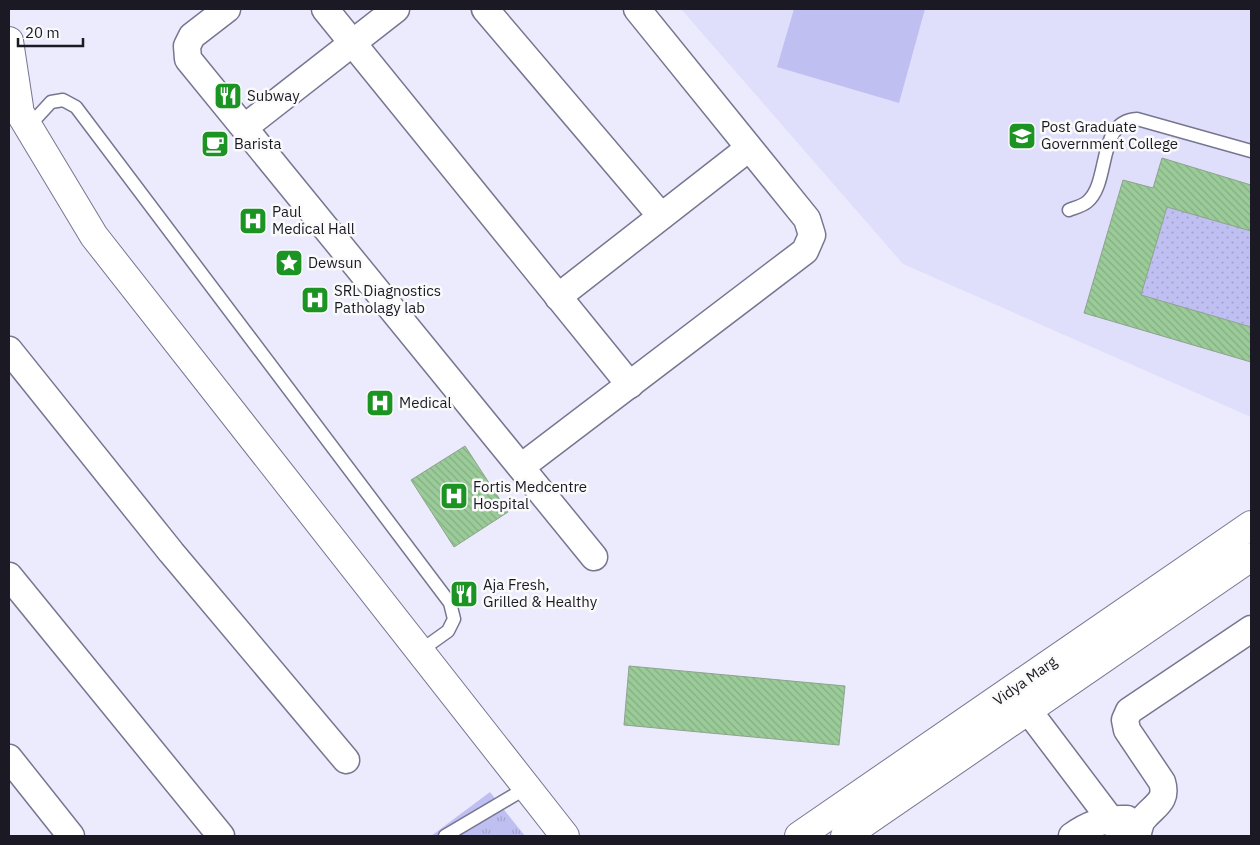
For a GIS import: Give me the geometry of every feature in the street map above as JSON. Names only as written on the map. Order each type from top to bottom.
[{"type":"main road","points":[[9,41],[24,120]]},
{"type":"main road","points":[[9,88],[24,120],[94,236],[564,836]]},
{"type":"main road","name":"Vidya Marg","points":[[846,836],[1020,700],[1251,525]]},
{"type":"main road","name":"Vidya Marg","points":[[800,836],[1251,557]]},
{"type":"street","points":[[227,9],[192,36],[187,46],[188,59],[246,127],[594,557]]},
{"type":"street","points":[[324,9],[630,385]]},
{"type":"street","points":[[246,127],[351,42],[396,9]]},
{"type":"street","points":[[485,9],[661,216]]},
{"type":"street","points":[[522,467],[805,251],[812,235],[807,219],[637,9]]},
{"type":"street","points":[[558,297],[749,148]]},
{"type":"street","points":[[9,350],[171,552],[346,760]]},
{"type":"street","points":[[9,576],[221,836]]},
{"type":"street","points":[[1072,836],[1080,829],[1140,828],[1161,802],[1165,792],[1162,782],[1126,730],[1125,720],[1129,711],[1251,629]]},
{"type":"street","points":[[1020,700],[1117,827]]},
{"type":"street","points":[[9,758],[71,836]]},
{"type":"lane","points":[[24,120],[51,102],[63,100],[76,107],[450,603],[454,619],[448,631],[420,651]]},
{"type":"lane","points":[[1069,210],[1086,203],[1093,194],[1112,136],[1118,125],[1127,119],[1137,119],[1251,151]]},
{"type":"lane","points":[[445,836],[526,788]]},
{"type":"shaded area","name":"Post Graduate Government College","points":[[681,9],[1251,9],[1251,417],[903,264]]},
{"type":"green space","points":[[794,9],[925,9],[899,103],[777,67]]},
{"type":"green space","points":[[1167,207],[1251,231],[1251,327],[1141,295]]},
{"type":"green space","points":[[490,792],[525,836],[431,836]]},
{"type":"building","points":[[1162,158],[1251,185],[1251,231],[1167,207],[1141,295],[1251,327],[1251,362],[1084,313],[1123,180],[1153,188]]},
{"type":"building","points":[[465,446],[508,512],[454,547],[411,480]]},
{"type":"building","points":[[629,666],[845,686],[839,745],[624,725]]},
{"type":"place","name":"Subway","points":[[228,96]]},
{"type":"place","name":"Post Graduate Government College","points":[[1022,136]]},
{"type":"place","name":"Barista","points":[[215,144]]},
{"type":"place","name":"Paul Medical Hall","points":[[253,221]]},
{"type":"place","name":"Dewsun","points":[[289,263]]},
{"type":"place","name":"SRL Diagnostics Patholagy lab","points":[[315,300]]},
{"type":"place","name":"Medical","points":[[380,403]]},
{"type":"place","name":"Fortis Medcentre Hospital","points":[[454,496]]},
{"type":"place","name":"Aja Fresh, Grilled & Healthy","points":[[464,594]]}]
